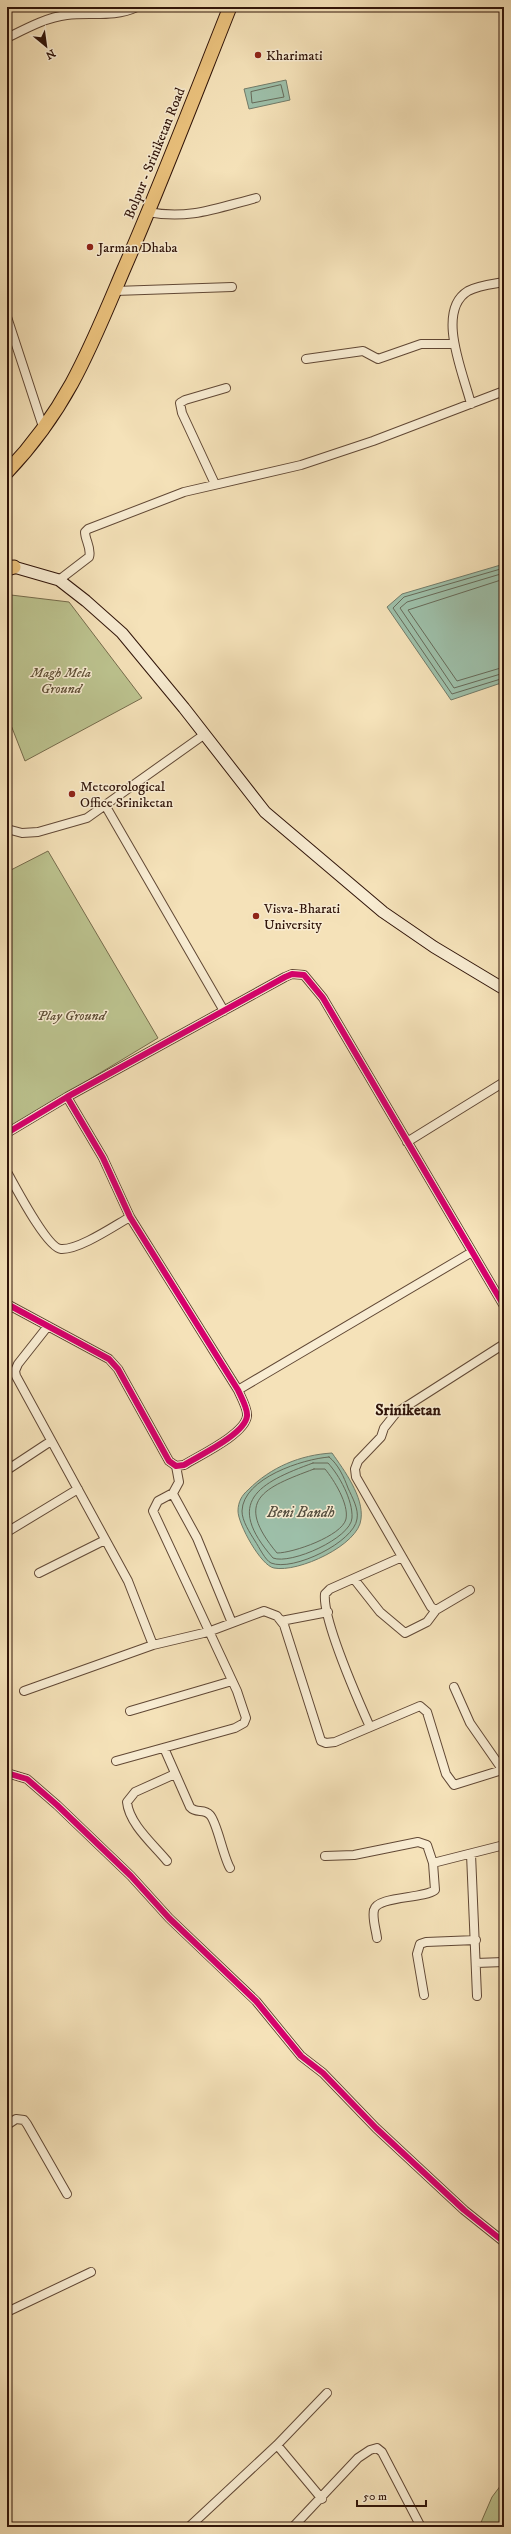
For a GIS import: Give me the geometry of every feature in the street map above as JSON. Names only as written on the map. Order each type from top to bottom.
[{"type":"main road","name":"Bolpur - Sriniketan Road","points":[[7,472],[44,430],[82,367],[148,212],[230,7]]},
{"type":"main road","points":[[9,567],[58,580],[122,633],[205,734],[265,812],[383,912],[434,947],[504,989]]},
{"type":"street","points":[[7,38],[57,17],[113,15],[137,7]]},
{"type":"street","points":[[148,212],[170,216],[184,216],[256,198]]},
{"type":"street","points":[[471,404],[454,344],[452,320],[459,300],[475,288],[504,282]]},
{"type":"street","points":[[115,291],[232,287]]},
{"type":"street","points":[[7,317],[44,430]]},
{"type":"street","points":[[306,359],[363,351],[378,359],[420,344],[454,344]]},
{"type":"street","points":[[215,484],[182,413],[180,403],[185,400],[226,388]]},
{"type":"street","points":[[58,580],[89,556],[90,553],[85,536],[85,532],[88,529],[184,492],[301,465],[373,441],[504,391]]},
{"type":"street","points":[[7,829],[22,832],[38,832],[87,818],[205,734]]},
{"type":"street","points":[[105,805],[224,1011]]},
{"type":"street","points":[[7,1133],[68,1097],[285,976],[292,974],[306,977],[323,998],[504,1306]]},
{"type":"street","points":[[407,1142],[504,1082]]},
{"type":"street","points":[[7,1304],[109,1359],[118,1369],[169,1461],[176,1466],[184,1465],[236,1432],[245,1424],[248,1414],[238,1390],[130,1217],[103,1158],[68,1097]]},
{"type":"street","points":[[7,1172],[54,1247],[61,1249],[74,1247],[130,1217]]},
{"type":"street","points":[[238,1390],[472,1252]]},
{"type":"street","points":[[48,1326],[11,1372],[51,1440],[128,1581],[153,1645]]},
{"type":"street","points":[[436,1610],[426,1602],[356,1477],[355,1469],[358,1461],[381,1437],[384,1428],[396,1413],[504,1344]]},
{"type":"street","points":[[7,1470],[51,1440]]},
{"type":"street","points":[[116,1761],[234,1728],[244,1723],[246,1712],[153,1512],[158,1501],[173,1493],[179,1482],[176,1466]]},
{"type":"street","points":[[7,1532],[78,1489]]},
{"type":"street","points":[[173,1493],[197,1538],[232,1623]]},
{"type":"street","points":[[39,1573],[105,1540]]},
{"type":"street","points":[[370,1727],[346,1670],[328,1612],[325,1594],[330,1589],[402,1557]]},
{"type":"street","points":[[354,1579],[380,1612],[405,1633],[427,1622],[436,1610],[470,1590]]},
{"type":"street","points":[[24,1691],[153,1645],[208,1632],[264,1611],[273,1613],[281,1621],[321,1741],[326,1743],[335,1742],[420,1706],[427,1712],[446,1774],[454,1785],[503,1771],[470,1722],[454,1687]]},
{"type":"street","points":[[281,1621],[328,1612]]},
{"type":"street","points":[[130,1711],[232,1681]]},
{"type":"street","points":[[164,1748],[192,1810],[206,1812],[212,1816],[223,1856],[230,1868]]},
{"type":"street","points":[[7,1773],[27,1779],[57,1805],[131,1876],[169,1918],[256,2001],[301,2056],[323,2073],[376,2128],[464,2210],[504,2242]]},
{"type":"street","points":[[167,1861],[137,1825],[128,1810],[127,1802],[134,1792],[175,1774]]},
{"type":"street","points":[[325,1856],[354,1855],[418,1842],[427,1845],[433,1863],[436,1887],[432,1892],[384,1902],[376,1906],[374,1910],[377,1938]]},
{"type":"street","points":[[433,1863],[504,1845]]},
{"type":"street","points":[[471,1854],[476,1940],[477,1996]]},
{"type":"street","points":[[424,1995],[417,1954],[420,1944],[426,1942],[476,1940]]},
{"type":"street","points":[[476,1962],[504,1962]]},
{"type":"street","points":[[7,2125],[16,2120],[24,2120],[67,2194]]},
{"type":"street","points":[[7,2312],[91,2272]]},
{"type":"street","points":[[189,2527],[277,2445],[327,2393]]},
{"type":"street","points":[[277,2445],[322,2499]]},
{"type":"street","points":[[293,2527],[322,2499],[358,2458],[370,2450],[377,2448],[382,2452],[421,2527]]},
{"type":"green space","name":"Magh Mela Ground","points":[[11,595],[69,602],[142,698],[25,761],[7,715],[7,597]]},
{"type":"green space","name":"Play Ground","points":[[48,851],[158,1038],[7,1129],[7,872]]},
{"type":"green space","points":[[504,2481],[504,2527],[479,2527],[492,2497]]},
{"type":"water","points":[[286,80],[290,100],[249,109],[244,89]]},
{"type":"water","points":[[504,564],[504,682],[451,700],[387,607],[402,594]]},
{"type":"water","name":"Beni Bandh","points":[[332,1453],[342,1467],[356,1493],[361,1511],[361,1519],[358,1529],[339,1547],[312,1562],[285,1568],[274,1568],[269,1566],[251,1544],[242,1525],[238,1511],[242,1496],[257,1482],[276,1469],[309,1456]]},
{"type":"cycle path","points":[[7,1133],[67,1097],[285,977],[292,974],[304,975],[323,998],[504,1306]]},
{"type":"cycle path","points":[[7,1304],[109,1359],[118,1369],[169,1461],[176,1466],[184,1465],[221,1444],[239,1430],[244,1423],[247,1416],[246,1410],[238,1390],[130,1217],[103,1158],[67,1097]]},
{"type":"cycle path","points":[[7,1773],[27,1779],[57,1805],[131,1876],[169,1918],[256,2001],[301,2056],[323,2073],[376,2128],[464,2210],[504,2242]]},
{"type":"place","name":"Kharimati","points":[[258,55]]},
{"type":"place","name":"Jarman Dhaba","points":[[90,247]]},
{"type":"place","name":"Meteorological Office Sriniketan","points":[[72,794]]},
{"type":"place","name":"Visva-Bharati University","points":[[256,916]]},
{"type":"district","name":"Sriniketan","points":[[408,1409]]}]
